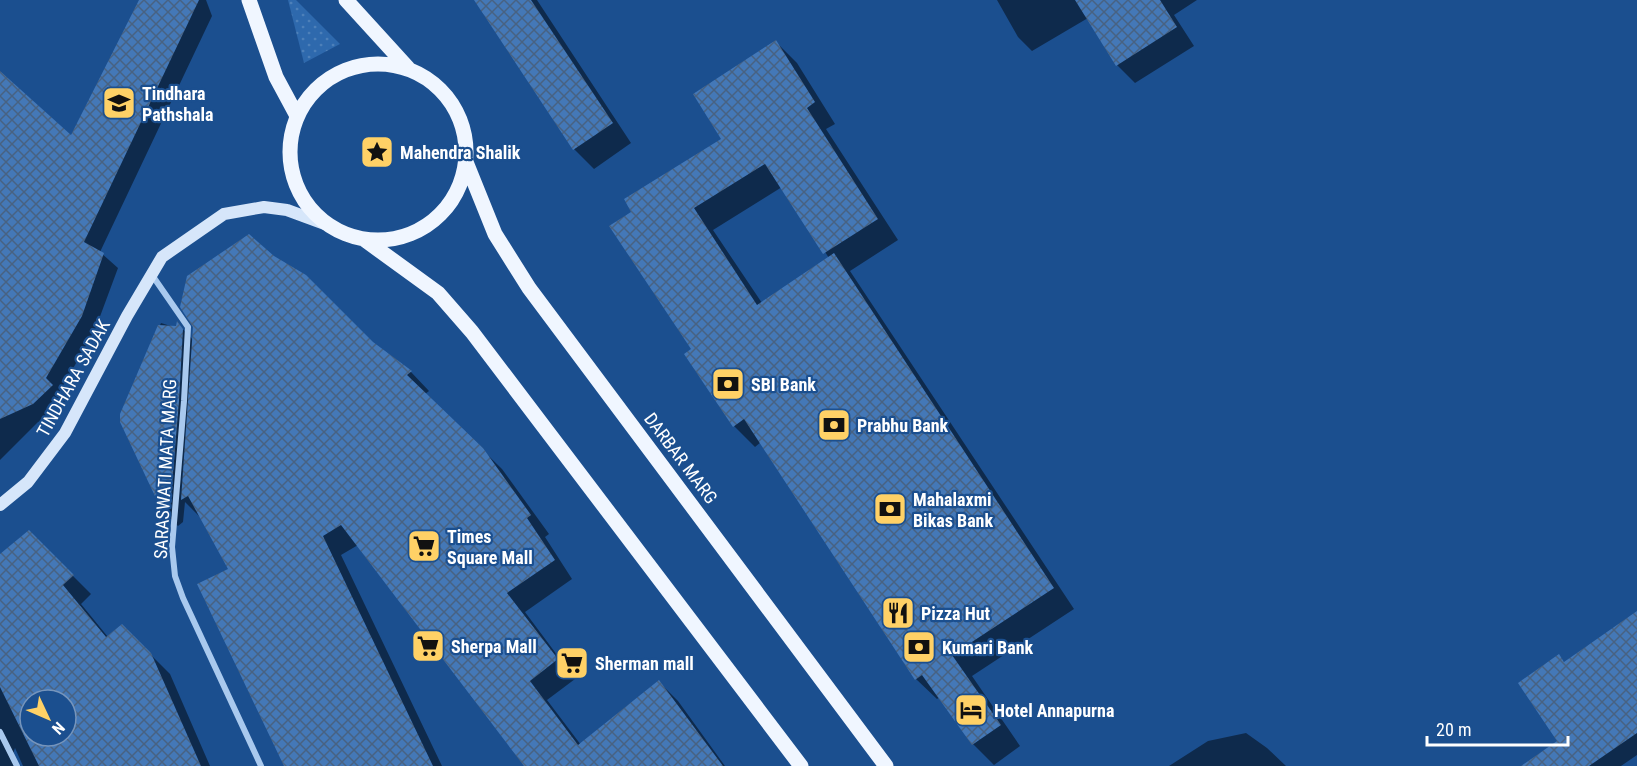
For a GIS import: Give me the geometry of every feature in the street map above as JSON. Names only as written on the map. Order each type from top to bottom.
[{"type":"main road","points":[[249,0],[276,77],[297,116]]},
{"type":"main road","points":[[346,0],[408,68]]},
{"type":"main road","points":[[382,63],[408,68],[429,79],[446,96],[459,116],[465,138],[466,162],[458,189],[442,213],[420,230],[393,239],[365,240],[344,235],[325,224],[308,207],[296,187],[289,163],[290,140],[297,116],[311,94],[331,77],[355,66],[382,63]]},
{"type":"main road","name":"DARBAR MARG","points":[[466,162],[495,234],[530,288],[886,766]]},
{"type":"main road","name":"TINDHARA SADAK","points":[[0,505],[28,482],[65,434],[127,316],[162,256],[224,214],[264,207],[286,210],[325,224]]},
{"type":"main road","points":[[365,240],[438,293],[472,332],[801,766]]},
{"type":"street","name":"SARASWATI MATA MARG","points":[[152,274],[188,327],[172,547],[175,576],[261,766]]},
{"type":"street","points":[[0,732],[16,766]]},
{"type":"shaded area","points":[[288,0],[296,0],[340,44],[304,63]]},
{"type":"building","points":[[139,0],[199,0],[84,242],[104,253],[82,316],[46,378],[53,385],[33,404],[0,419],[0,71],[71,135]]},
{"type":"building","points":[[474,0],[531,0],[613,123],[573,150]]},
{"type":"building","points":[[1075,0],[1160,0],[1177,27],[1116,66]]},
{"type":"building","points":[[776,40],[815,102],[807,108],[878,219],[823,254],[765,164],[694,208],[757,305],[834,253],[1054,588],[952,655],[1001,725],[972,745],[922,675],[915,680],[744,419],[733,427],[684,354],[691,349],[609,226],[631,212],[624,199],[721,139],[693,94]]},
{"type":"building","points":[[249,234],[274,256],[306,275],[373,342],[412,371],[407,375],[483,448],[531,515],[527,518],[555,560],[507,593],[558,659],[530,681],[578,745],[659,680],[723,766],[524,766],[341,525],[323,536],[433,766],[284,766],[197,584],[228,569],[188,496],[181,500],[193,327],[180,307],[187,276]]},
{"type":"building","points":[[177,321],[183,329],[179,401],[170,508],[163,513],[120,422],[120,414],[158,325],[176,326]]},
{"type":"building","points":[[29,530],[74,575],[63,585],[106,637],[122,624],[151,653],[201,766],[39,766],[30,748],[78,748],[78,688],[18,688],[18,723],[0,687],[0,554]]},
{"type":"building","points":[[1637,611],[1637,733],[1589,766],[1521,766],[1557,741],[1518,683],[1559,654],[1564,662]]},
{"type":"place","name":"Tindhara Pathshala","points":[[119,103]]},
{"type":"place","name":"Mahendra Shalik","points":[[377,152]]},
{"type":"place","name":"SBI Bank","points":[[728,384]]},
{"type":"place","name":"Prabhu Bank","points":[[834,425]]},
{"type":"place","name":"Mahalaxmi Bikas Bank","points":[[890,509]]},
{"type":"place","name":"Times Square Mall","points":[[424,546]]},
{"type":"place","name":"Pizza Hut","points":[[898,613]]},
{"type":"place","name":"Sherpa Mall","points":[[428,646]]},
{"type":"place","name":"Kumari Bank","points":[[919,647]]},
{"type":"place","name":"Sherman mall","points":[[572,663]]},
{"type":"place","name":"Hotel Annapurna","points":[[971,710]]}]
